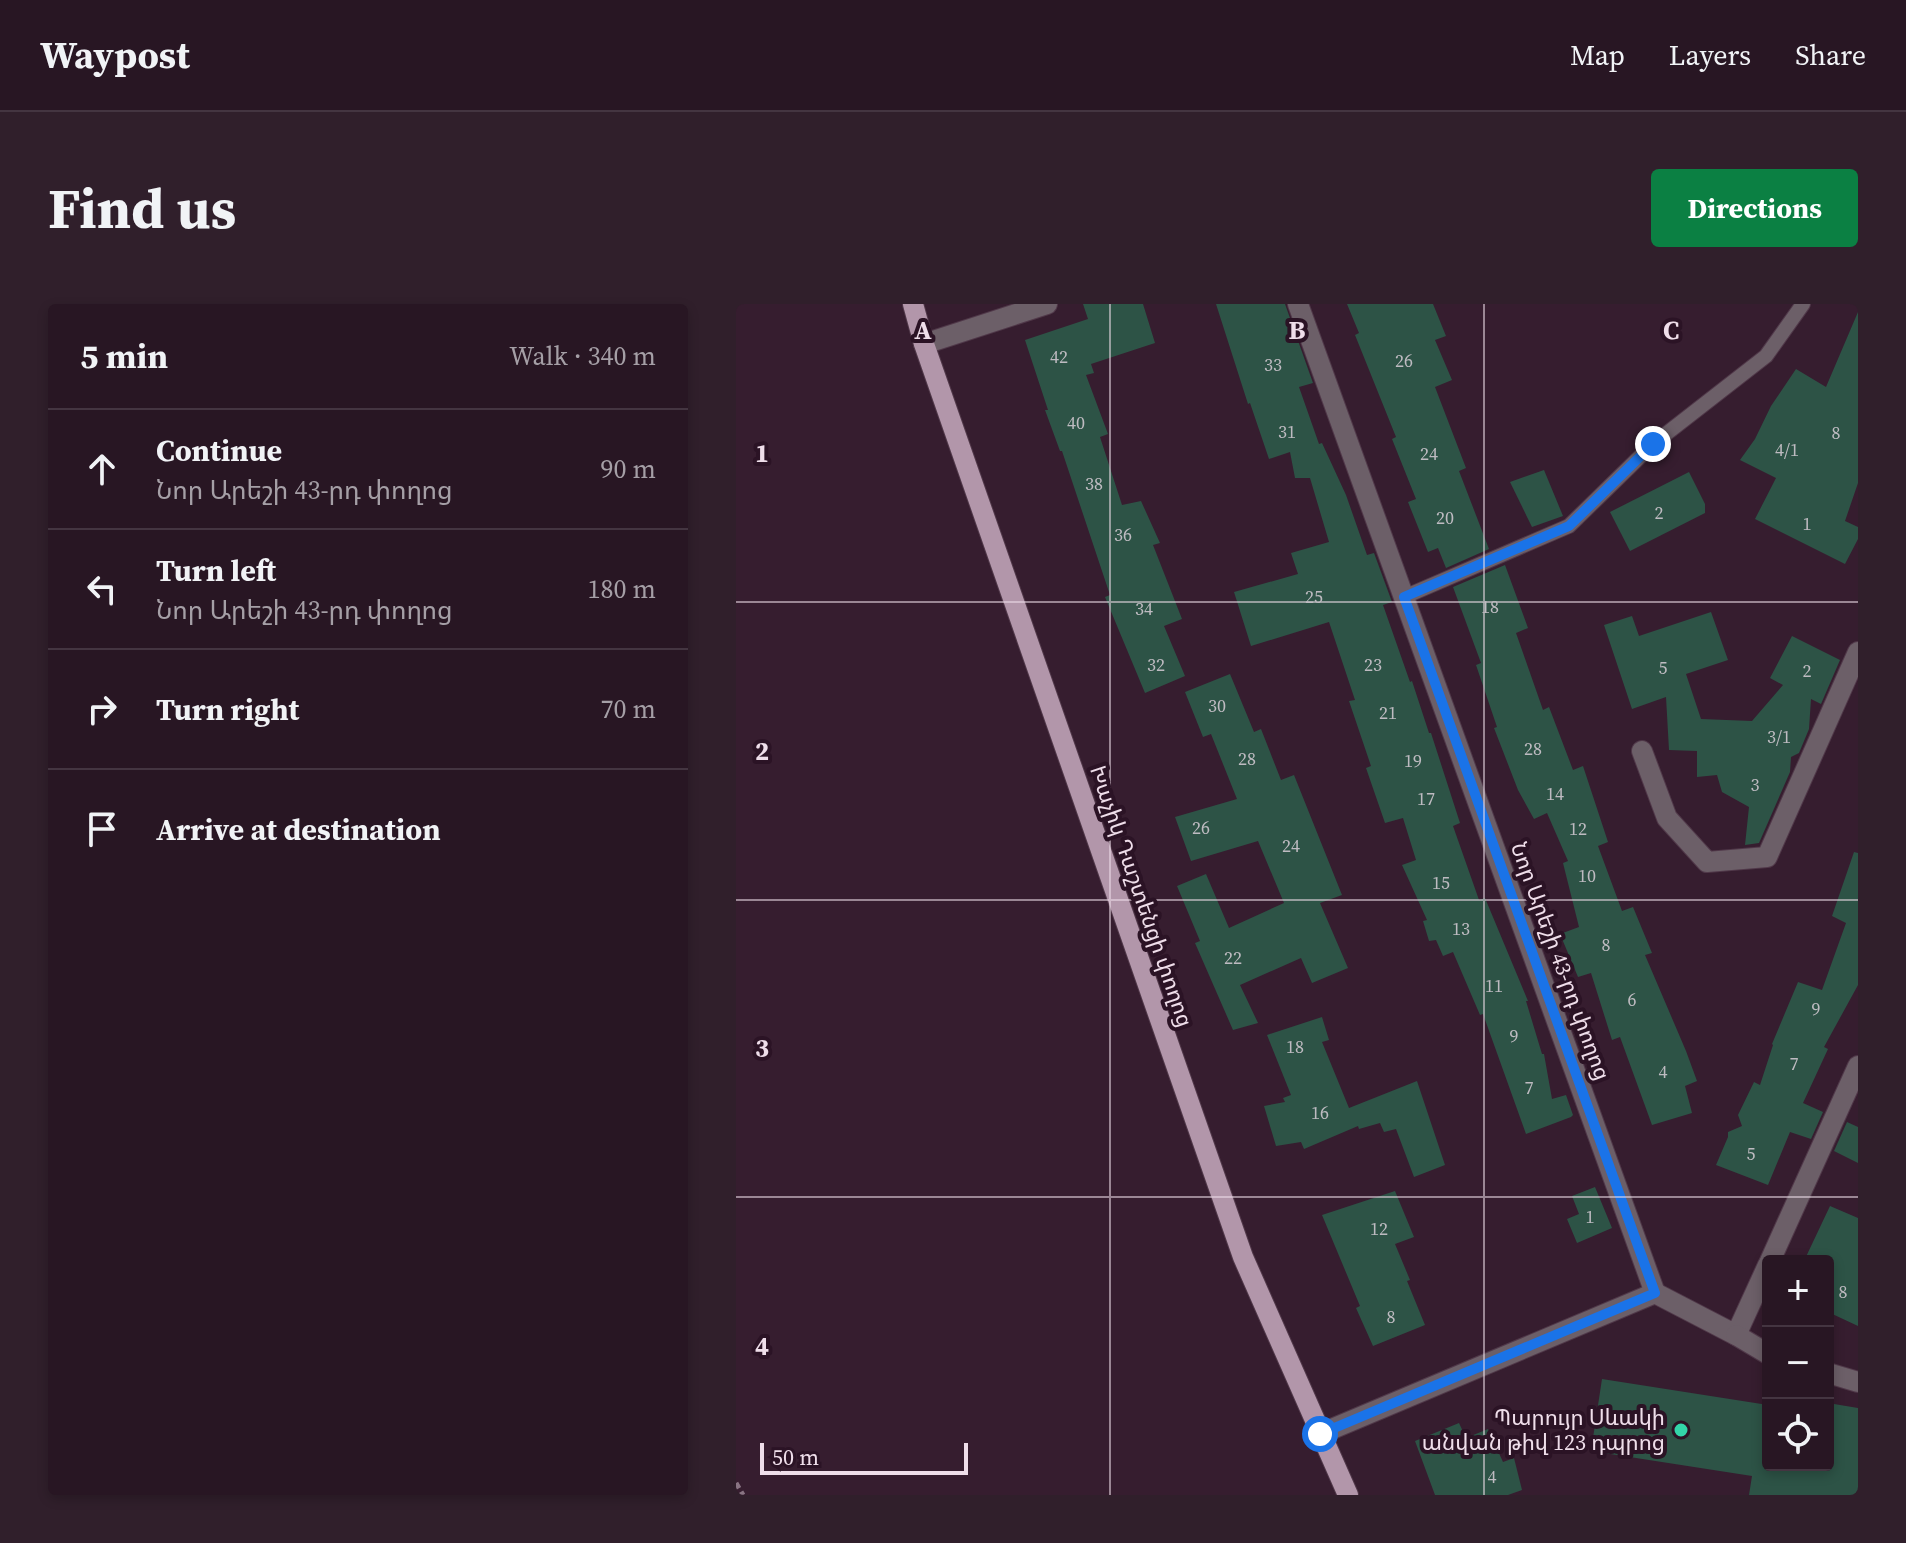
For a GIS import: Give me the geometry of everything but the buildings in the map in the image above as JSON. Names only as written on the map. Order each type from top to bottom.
[{"type":"main road","name":"Խաչիկ Դաշտենցի փողոց","points":[[913,304],[924,344],[1243,1257],[1348,1495]]},
{"type":"street","points":[[924,344],[1047,304]]},
{"type":"street","name":"Նոր Արեշի 43-րդ փողոց","points":[[1298,304],[1655,1293]]},
{"type":"street","points":[[1642,751],[1667,818],[1707,862],[1767,857],[1858,652]]},
{"type":"street","points":[[1773,1255],[1858,1066]]},
{"type":"street","points":[[1736,1335],[1762,1278]]},
{"type":"street","points":[[1320,1434],[1655,1293],[1762,1350]]},
{"type":"street","points":[[1834,1375],[1858,1382]]},
{"type":"lane","points":[[1404,597],[1569,526],[1653,444],[1766,356],[1803,304]]},
{"type":"path","points":[[736,1483],[743,1495]]},
{"type":"place","name":"Պարույր Սևակի անվան թիվ 123 դպրոց","points":[[1681,1430]]},
{"type":"route","points":[[1320,1434],[1655,1293],[1404,597],[1569,526],[1653,444]]}]
